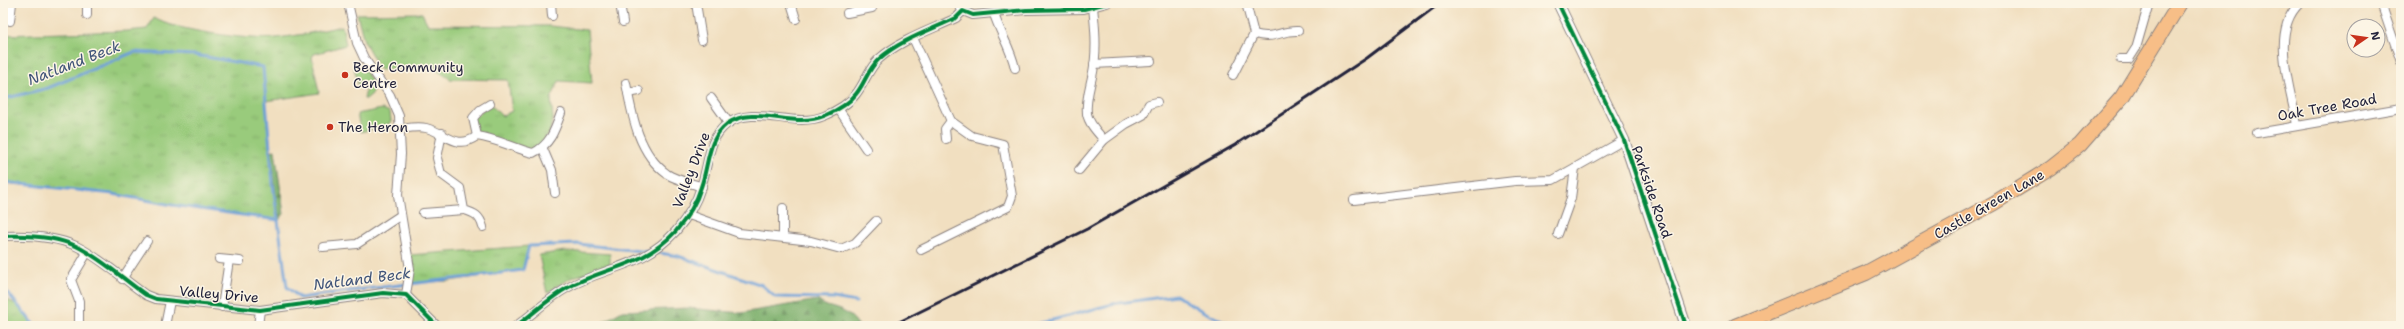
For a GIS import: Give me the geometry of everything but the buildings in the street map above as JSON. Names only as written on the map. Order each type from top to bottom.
[{"type":"highway","name":"Castle Green Lane","points":[[1735,326],[1866,273],[1994,203],[2051,168],[2080,145],[2122,97],[2179,3]]},
{"type":"street","points":[[10,21],[12,3]]},
{"type":"street","points":[[86,3],[87,15]]},
{"type":"street","points":[[348,3],[357,43],[364,58],[390,95],[399,116],[401,129],[398,195],[408,246],[410,269],[406,292],[438,326]]},
{"type":"street","points":[[551,3],[552,16]]},
{"type":"street","points":[[620,3],[623,22]]},
{"type":"street","points":[[696,3],[702,40]]},
{"type":"street","points":[[791,3],[796,19]]},
{"type":"street","points":[[957,3],[963,11],[973,15],[994,14],[1026,7],[1084,9],[1107,3]]},
{"type":"street","points":[[1233,75],[1254,34],[1246,3]]},
{"type":"street","name":"Parkside Road","points":[[1558,3],[1624,140],[1686,326]]},
{"type":"street","points":[[2120,59],[2129,58],[2136,48],[2149,3]]},
{"type":"street","points":[[2297,125],[2283,45],[2284,30],[2295,7],[2300,3]]},
{"type":"street","points":[[2381,3],[2401,62]]},
{"type":"street","points":[[846,12],[863,6],[872,8]]},
{"type":"street","points":[[1093,7],[1094,64],[1092,83],[1086,98],[1088,116],[1104,140]]},
{"type":"street","name":"Valley Drive","points":[[516,326],[566,288],[585,279],[632,263],[674,233],[689,215],[702,187],[713,140],[720,130],[729,123],[742,117],[754,116],[807,121],[839,110],[856,94],[870,69],[879,59],[913,38],[956,18],[963,11]]},
{"type":"street","points":[[994,14],[1000,32],[1012,53],[1015,68]]},
{"type":"street","points":[[1254,34],[1272,37],[1289,31],[1298,31]]},
{"type":"street","points":[[913,38],[951,121],[972,136],[1003,144],[1012,196],[1008,207],[921,250]]},
{"type":"street","points":[[1094,64],[1152,61]]},
{"type":"street","points":[[626,83],[640,140],[655,162],[668,174],[702,187]]},
{"type":"street","points":[[628,93],[639,91]]},
{"type":"street","name":"Valley Drive","points":[[711,98],[729,123]]},
{"type":"street","points":[[1078,170],[1104,140],[1126,124],[1143,115],[1149,104],[1157,102]]},
{"type":"street","points":[[477,136],[473,118],[480,110],[490,104]]},
{"type":"street","name":"Oak Tree Road","points":[[2257,133],[2401,108]]},
{"type":"street","points":[[839,110],[866,149]]},
{"type":"street","points":[[401,129],[424,127],[442,133],[455,142],[468,142],[477,136],[498,139],[513,148],[533,153],[543,149],[554,132],[561,113]]},
{"type":"street","points":[[946,139],[946,129],[951,121]]},
{"type":"street","points":[[442,133],[437,158],[441,174],[460,188],[464,210]]},
{"type":"street","points":[[1354,200],[1514,181],[1552,180],[1624,140]]},
{"type":"street","points":[[543,149],[552,170],[555,193]]},
{"type":"street","points":[[1558,234],[1571,198],[1574,168]]},
{"type":"street","points":[[783,208],[783,237]]},
{"type":"street","points":[[423,214],[464,210],[475,213],[481,218],[483,227]]},
{"type":"street","points":[[323,247],[357,244],[401,215]]},
{"type":"street","points":[[689,215],[739,233],[811,240],[841,249],[855,243],[876,221]]},
{"type":"street","name":"Valley Drive","points":[[3,236],[26,235],[68,243],[87,253],[146,295],[170,301],[222,308],[260,310],[406,292]]},
{"type":"street","points":[[122,279],[148,241]]},
{"type":"street","points":[[79,326],[80,301],[71,280],[87,253]]},
{"type":"street","points":[[218,259],[240,261]]},
{"type":"street","name":"Valley Drive","points":[[222,308],[229,260]]},
{"type":"street","points":[[165,326],[170,301]]},
{"type":"street","points":[[258,326],[260,310]]},
{"type":"green space","points":[[422,13],[428,25],[550,26],[587,30],[592,83],[559,81],[551,99],[553,119],[549,134],[533,153],[477,136],[473,118],[490,104],[502,116],[512,111],[508,80],[450,79],[431,66],[380,70],[364,41],[357,14]]},
{"type":"green space","points":[[154,18],[178,27],[213,34],[249,38],[276,38],[292,36],[342,26],[346,45],[314,54],[312,57],[319,93],[266,101],[278,220],[172,205],[113,194],[3,183],[3,35],[147,29]]},
{"type":"green space","points":[[361,65],[374,84],[372,94],[366,99],[364,99],[366,90],[359,88],[354,67]]},
{"type":"green space","points":[[382,109],[390,112],[391,121],[389,124],[361,132],[357,114]]},
{"type":"green space","points":[[275,150],[284,214],[279,220],[239,214],[246,154]]},
{"type":"green space","points":[[529,246],[523,270],[450,281],[408,283],[409,255]]},
{"type":"green space","points":[[565,251],[610,254],[610,264],[571,278],[547,293],[539,255]]},
{"type":"green space","points":[[3,298],[18,305],[35,326],[3,326]]},
{"type":"green space","points":[[818,300],[826,306],[848,314],[859,326],[596,326],[622,311],[688,308],[741,313]]},
{"type":"waterway","name":"Natland Beck","points":[[3,99],[48,88],[134,52],[195,55],[263,67],[273,184],[287,287],[300,298],[523,270],[529,246],[578,244],[649,252]]},
{"type":"waterway","points":[[3,182],[113,194],[172,205],[278,220]]},
{"type":"waterway","name":"Natland Beck","points":[[654,252],[678,256],[762,285],[775,297],[833,298],[856,302]]},
{"type":"waterway","points":[[3,287],[35,326]]},
{"type":"waterway","name":"Natland Beck","points":[[1030,326],[1113,304],[1176,295],[1202,311],[1235,326]]},
{"type":"railway","points":[[891,326],[1087,229],[1235,145],[1367,58],[1440,3]]},
{"type":"cycle path","points":[[516,326],[554,296],[567,288],[637,259],[663,243],[676,231],[694,205],[704,179],[712,145],[720,130],[727,124],[738,118],[750,116],[800,120],[812,119],[833,112],[853,98],[872,67],[887,52],[916,36],[956,18],[963,11],[973,15],[1026,10],[1084,9],[1107,3]]},
{"type":"cycle path","points":[[1558,3],[1624,140],[1686,326]]},
{"type":"cycle path","points":[[3,236],[49,238],[76,246],[103,263],[146,295],[156,299],[260,310],[383,293],[406,295],[437,326]]},
{"type":"place","name":"Beck Community Centre","points":[[345,75]]},
{"type":"place","name":"The Heron","points":[[330,127]]}]
